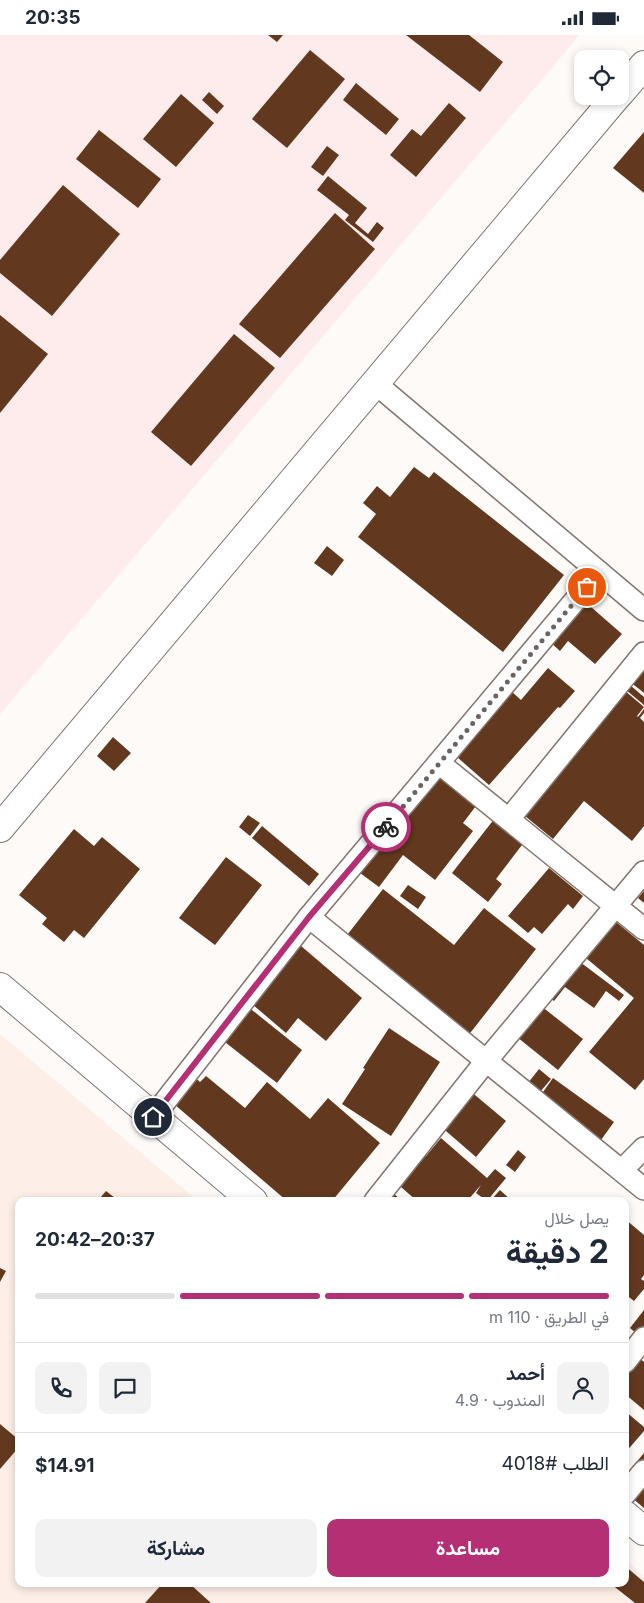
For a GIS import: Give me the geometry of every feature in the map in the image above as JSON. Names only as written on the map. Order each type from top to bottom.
[{"type":"main road","points":[[629,84],[642,71]]},
{"type":"main road","points":[[0,827],[610,105]]},
{"type":"main road","points":[[0,987],[248,1197]]},
{"type":"main road","points":[[629,1518],[644,1531]]},
{"type":"street","points":[[375,383],[644,610]]},
{"type":"street","points":[[153,1117],[309,917],[599,572]]},
{"type":"street","points":[[509,819],[644,653]]},
{"type":"street","points":[[439,763],[644,929]]},
{"type":"street","points":[[379,1197],[486,1061],[644,872]]},
{"type":"street","points":[[309,917],[644,1189]]},
{"type":"street","points":[[622,1171],[644,1148]]},
{"type":"street","points":[[629,1357],[644,1338]]},
{"type":"street","points":[[629,1489],[644,1471]]},
{"type":"shaded area","points":[[0,35],[579,35],[0,714]]},
{"type":"shaded area","points":[[0,1034],[193,1197],[15,1197],[15,1587],[629,1587],[629,1563],[644,1576],[644,1603],[0,1603]]},
{"type":"building","points":[[268,35],[283,35],[277,42]]},
{"type":"building","points":[[406,35],[469,35],[503,62],[480,92]]},
{"type":"building","points":[[310,50],[345,79],[287,148],[252,119]]},
{"type":"building","points":[[356,83],[399,119],[386,135],[343,100]]},
{"type":"building","points":[[209,92],[224,106],[217,114],[202,100]]},
{"type":"building","points":[[181,94],[214,123],[176,167],[143,139]]},
{"type":"building","points":[[449,103],[466,118],[416,177],[390,155],[412,129],[421,136]]},
{"type":"building","points":[[99,130],[161,179],[138,208],[76,159]]},
{"type":"building","points":[[644,132],[644,193],[613,168]]},
{"type":"building","points":[[327,146],[339,155],[323,176],[311,167]]},
{"type":"building","points":[[328,176],[367,208],[355,223],[368,234],[377,222],[384,228],[373,242],[345,220],[349,215],[317,190]]},
{"type":"building","points":[[63,185],[120,234],[52,316],[0,273],[0,260]]},
{"type":"building","points":[[335,213],[375,249],[280,358],[239,324]]},
{"type":"building","points":[[0,315],[48,354],[0,413]]},
{"type":"building","points":[[234,334],[275,368],[191,466],[151,432]]},
{"type":"building","points":[[414,467],[429,478],[434,472],[564,575],[503,652],[358,537],[376,514],[363,503],[377,486],[390,497]]},
{"type":"building","points":[[327,546],[344,560],[332,576],[314,563]]},
{"type":"building","points":[[583,600],[622,634],[595,664],[568,641],[560,651],[548,640]]},
{"type":"building","points":[[644,641],[644,693],[618,672]]},
{"type":"building","points":[[548,668],[575,691],[560,708],[558,707],[489,785],[457,757],[500,681],[521,700]]},
{"type":"building","points":[[617,674],[644,697],[644,705],[613,679]]},
{"type":"building","points":[[611,679],[644,707],[637,716],[644,709],[644,713],[640,718],[644,722],[644,826],[632,841],[584,801],[553,839],[508,802]]},
{"type":"building","points":[[113,737],[131,753],[114,771],[97,756]]},
{"type":"building","points":[[437,770],[479,802],[463,823],[473,831],[435,880],[403,855],[379,887],[352,867],[380,831],[389,839]]},
{"type":"building","points":[[248,815],[260,823],[250,836],[239,827]]},
{"type":"building","points":[[495,818],[525,841],[496,879],[502,884],[488,902],[452,873]]},
{"type":"building","points":[[262,826],[319,874],[309,886],[252,838]]},
{"type":"building","points":[[74,829],[94,846],[102,837],[140,869],[84,938],[74,930],[64,942],[42,924],[47,918],[19,895]]},
{"type":"building","points":[[226,857],[262,885],[215,945],[179,918]]},
{"type":"building","points":[[549,868],[583,896],[573,909],[568,904],[542,934],[534,927],[528,933],[508,916]]},
{"type":"building","points":[[408,885],[426,897],[418,909],[400,896]]},
{"type":"building","points":[[383,889],[454,945],[484,908],[536,949],[460,1046],[337,948]]},
{"type":"building","points":[[644,891],[644,903],[638,898]]},
{"type":"building","points":[[604,912],[644,945],[644,1079],[635,1090],[589,1052],[634,998],[574,948]]},
{"type":"building","points":[[294,940],[362,998],[326,1041],[298,1018],[286,1033],[245,998]]},
{"type":"building","points":[[572,956],[624,995],[619,1001],[606,991],[594,1008],[565,987],[554,1001],[544,993]]},
{"type":"building","points":[[242,1002],[302,1050],[277,1083],[216,1035]]},
{"type":"building","points":[[536,1002],[583,1039],[558,1070],[512,1033]]},
{"type":"building","points":[[389,1028],[440,1062],[391,1136],[342,1104]]},
{"type":"building","points":[[539,1069],[551,1079],[540,1092],[528,1083]]},
{"type":"building","points":[[189,1072],[200,1082],[206,1076],[245,1108],[267,1082],[310,1119],[328,1098],[380,1143],[335,1197],[282,1197],[167,1098]]},
{"type":"building","points":[[553,1078],[614,1122],[593,1151],[533,1106]]},
{"type":"building","points":[[469,1090],[506,1121],[476,1157],[439,1125]]},
{"type":"building","points":[[441,1138],[487,1178],[495,1169],[506,1178],[490,1197],[482,1197],[476,1193],[481,1185],[470,1197],[412,1197],[393,1180],[419,1150],[426,1156]]},
{"type":"building","points":[[518,1150],[526,1157],[515,1172],[506,1165]]},
{"type":"building","points":[[386,1188],[398,1197],[379,1197]]},
{"type":"building","points":[[500,1190],[508,1197],[494,1197]]},
{"type":"building","points":[[106,1191],[114,1197],[101,1197]]},
{"type":"building","points":[[629,1222],[644,1235],[644,1275],[641,1279],[644,1281],[644,1289],[634,1301],[629,1297]]},
{"type":"building","points":[[0,1268],[6,1271],[0,1282]]},
{"type":"building","points":[[644,1310],[644,1340],[630,1328]]},
{"type":"building","points":[[635,1354],[644,1362],[644,1410],[629,1397],[629,1361]]},
{"type":"building","points":[[629,1414],[644,1427],[644,1431],[629,1448]]},
{"type":"building","points":[[0,1424],[15,1437],[15,1452],[0,1469]]},
{"type":"building","points":[[644,1453],[644,1508],[629,1495],[629,1471]]},
{"type":"building","points":[[629,1569],[644,1582],[644,1603],[635,1603],[615,1587],[629,1587]]},
{"type":"building","points":[[159,1587],[193,1587],[211,1603],[145,1603]]},
{"type":"way so far","points":[[386,827],[587,587]]},
{"type":"route","points":[[153,1117],[309,917],[386,827]]}]
